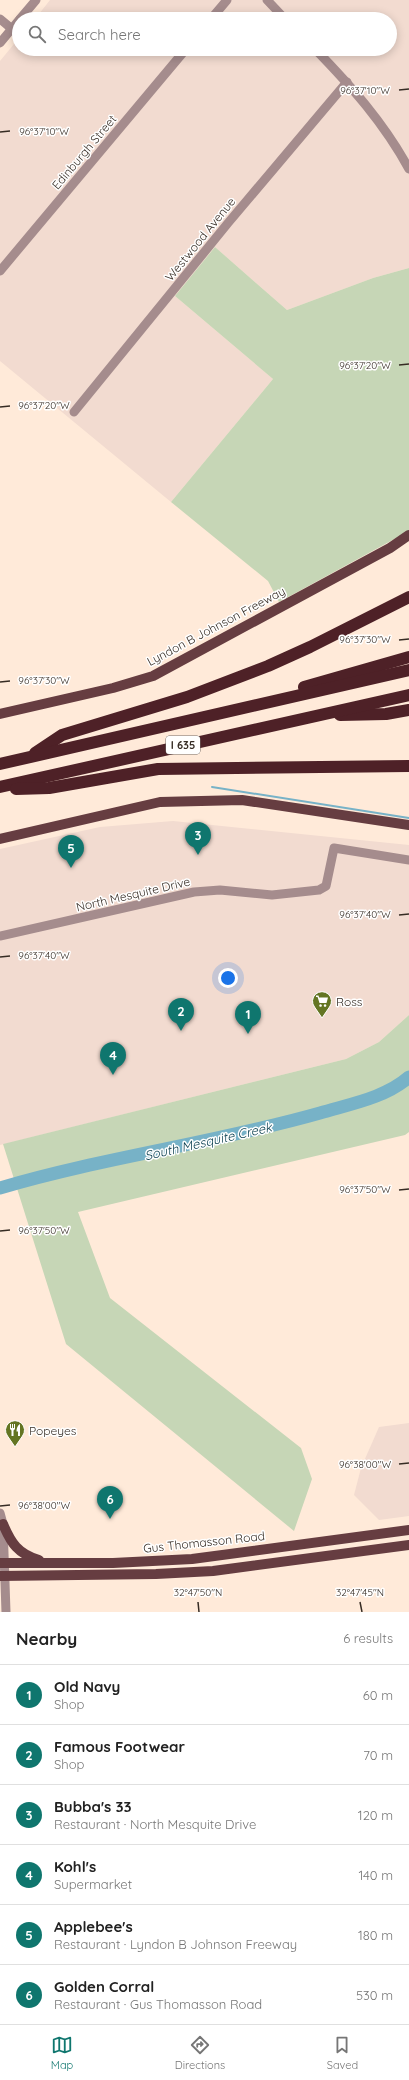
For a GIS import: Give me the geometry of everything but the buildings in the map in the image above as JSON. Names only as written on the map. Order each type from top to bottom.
[{"type":"highway","points":[[27,758],[62,735],[187,697],[268,666],[310,648],[409,597]]},
{"type":"highway","points":[[232,710],[326,680],[409,657]]},
{"type":"highway","name":"I 635","points":[[0,764],[409,670]]},
{"type":"highway","name":"I 635","points":[[0,788],[409,695]]},
{"type":"highway","points":[[310,717],[386,714],[409,710]]},
{"type":"highway","points":[[0,788],[49,788],[158,769],[409,766]]},
{"type":"main road","name":"Lyndon B Johnson Freeway","points":[[0,714],[113,688],[152,676],[384,551],[409,535]]},
{"type":"main road","points":[[0,839],[162,802],[242,800],[409,825]]},
{"type":"main road","points":[[3,1524],[12,1544],[22,1554],[50,1564]]},
{"type":"main road","name":"Gus Thomasson Road","points":[[2,1563],[113,1563],[212,1557],[409,1530]]},
{"type":"main road","points":[[2,1576],[114,1575],[213,1571],[409,1545]]},
{"type":"main road","points":[[212,1557],[213,1571]]},
{"type":"main road","points":[[113,1563],[114,1575]]},
{"type":"street","points":[[26,12],[36,0]]},
{"type":"street","points":[[217,12],[227,0]]},
{"type":"street","points":[[267,0],[279,12]]},
{"type":"street","points":[[0,19],[12,29],[0,43]]},
{"type":"street","name":"Edinburgh Street","points":[[0,271],[180,56]]},
{"type":"street","points":[[322,56],[347,82],[386,131],[409,169]]},
{"type":"street","name":"Westwood Avenue","points":[[74,412],[228,223],[347,82]]},
{"type":"street","name":"North Mesquite Drive","points":[[0,936],[194,892],[220,890],[272,895],[319,890],[326,886],[334,848],[409,860]]},
{"type":"street","points":[[0,1513],[3,1524],[2,1576],[6,1612]]},
{"type":"shaded area","points":[[50,0],[409,0],[409,268],[373,278],[287,310],[215,247],[175,296],[273,379],[171,502],[0,361],[0,61],[12,46],[12,56],[397,56],[397,12],[41,12]]},
{"type":"shaded area","points":[[173,821],[409,845],[409,1015],[379,1042],[346,1059],[0,1145],[0,849],[100,827]]},
{"type":"shaded area","points":[[409,1423],[409,1516],[379,1520],[354,1495],[361,1468],[379,1427]]},
{"type":"green space","points":[[215,247],[287,310],[373,278],[409,268],[409,531],[279,602],[268,581],[171,502],[273,379],[175,296]]},
{"type":"green space","points":[[409,1015],[409,1132],[405,1135],[78,1212],[110,1298],[301,1448],[312,1479],[294,1531],[66,1344],[3,1144],[346,1059],[379,1042]]},
{"type":"waterway","points":[[212,787],[409,818]]},
{"type":"waterway","name":"South Mesquite Creek","points":[[0,1188],[80,1167],[280,1124],[367,1100],[400,1084],[409,1077]]},
{"type":"place","name":"Bubba's 33","points":[[198,855]]},
{"type":"place","name":"Applebee's","points":[[71,868]]},
{"type":"place","name":"Ross","points":[[322,1018]]},
{"type":"place","name":"Famous Footwear","points":[[181,1031]]},
{"type":"place","name":"Old Navy","points":[[248,1034]]},
{"type":"place","name":"Kohl's","points":[[113,1075]]},
{"type":"place","name":"Popeyes","points":[[15,1447]]},
{"type":"place","name":"Golden Corral","points":[[110,1519]]}]
